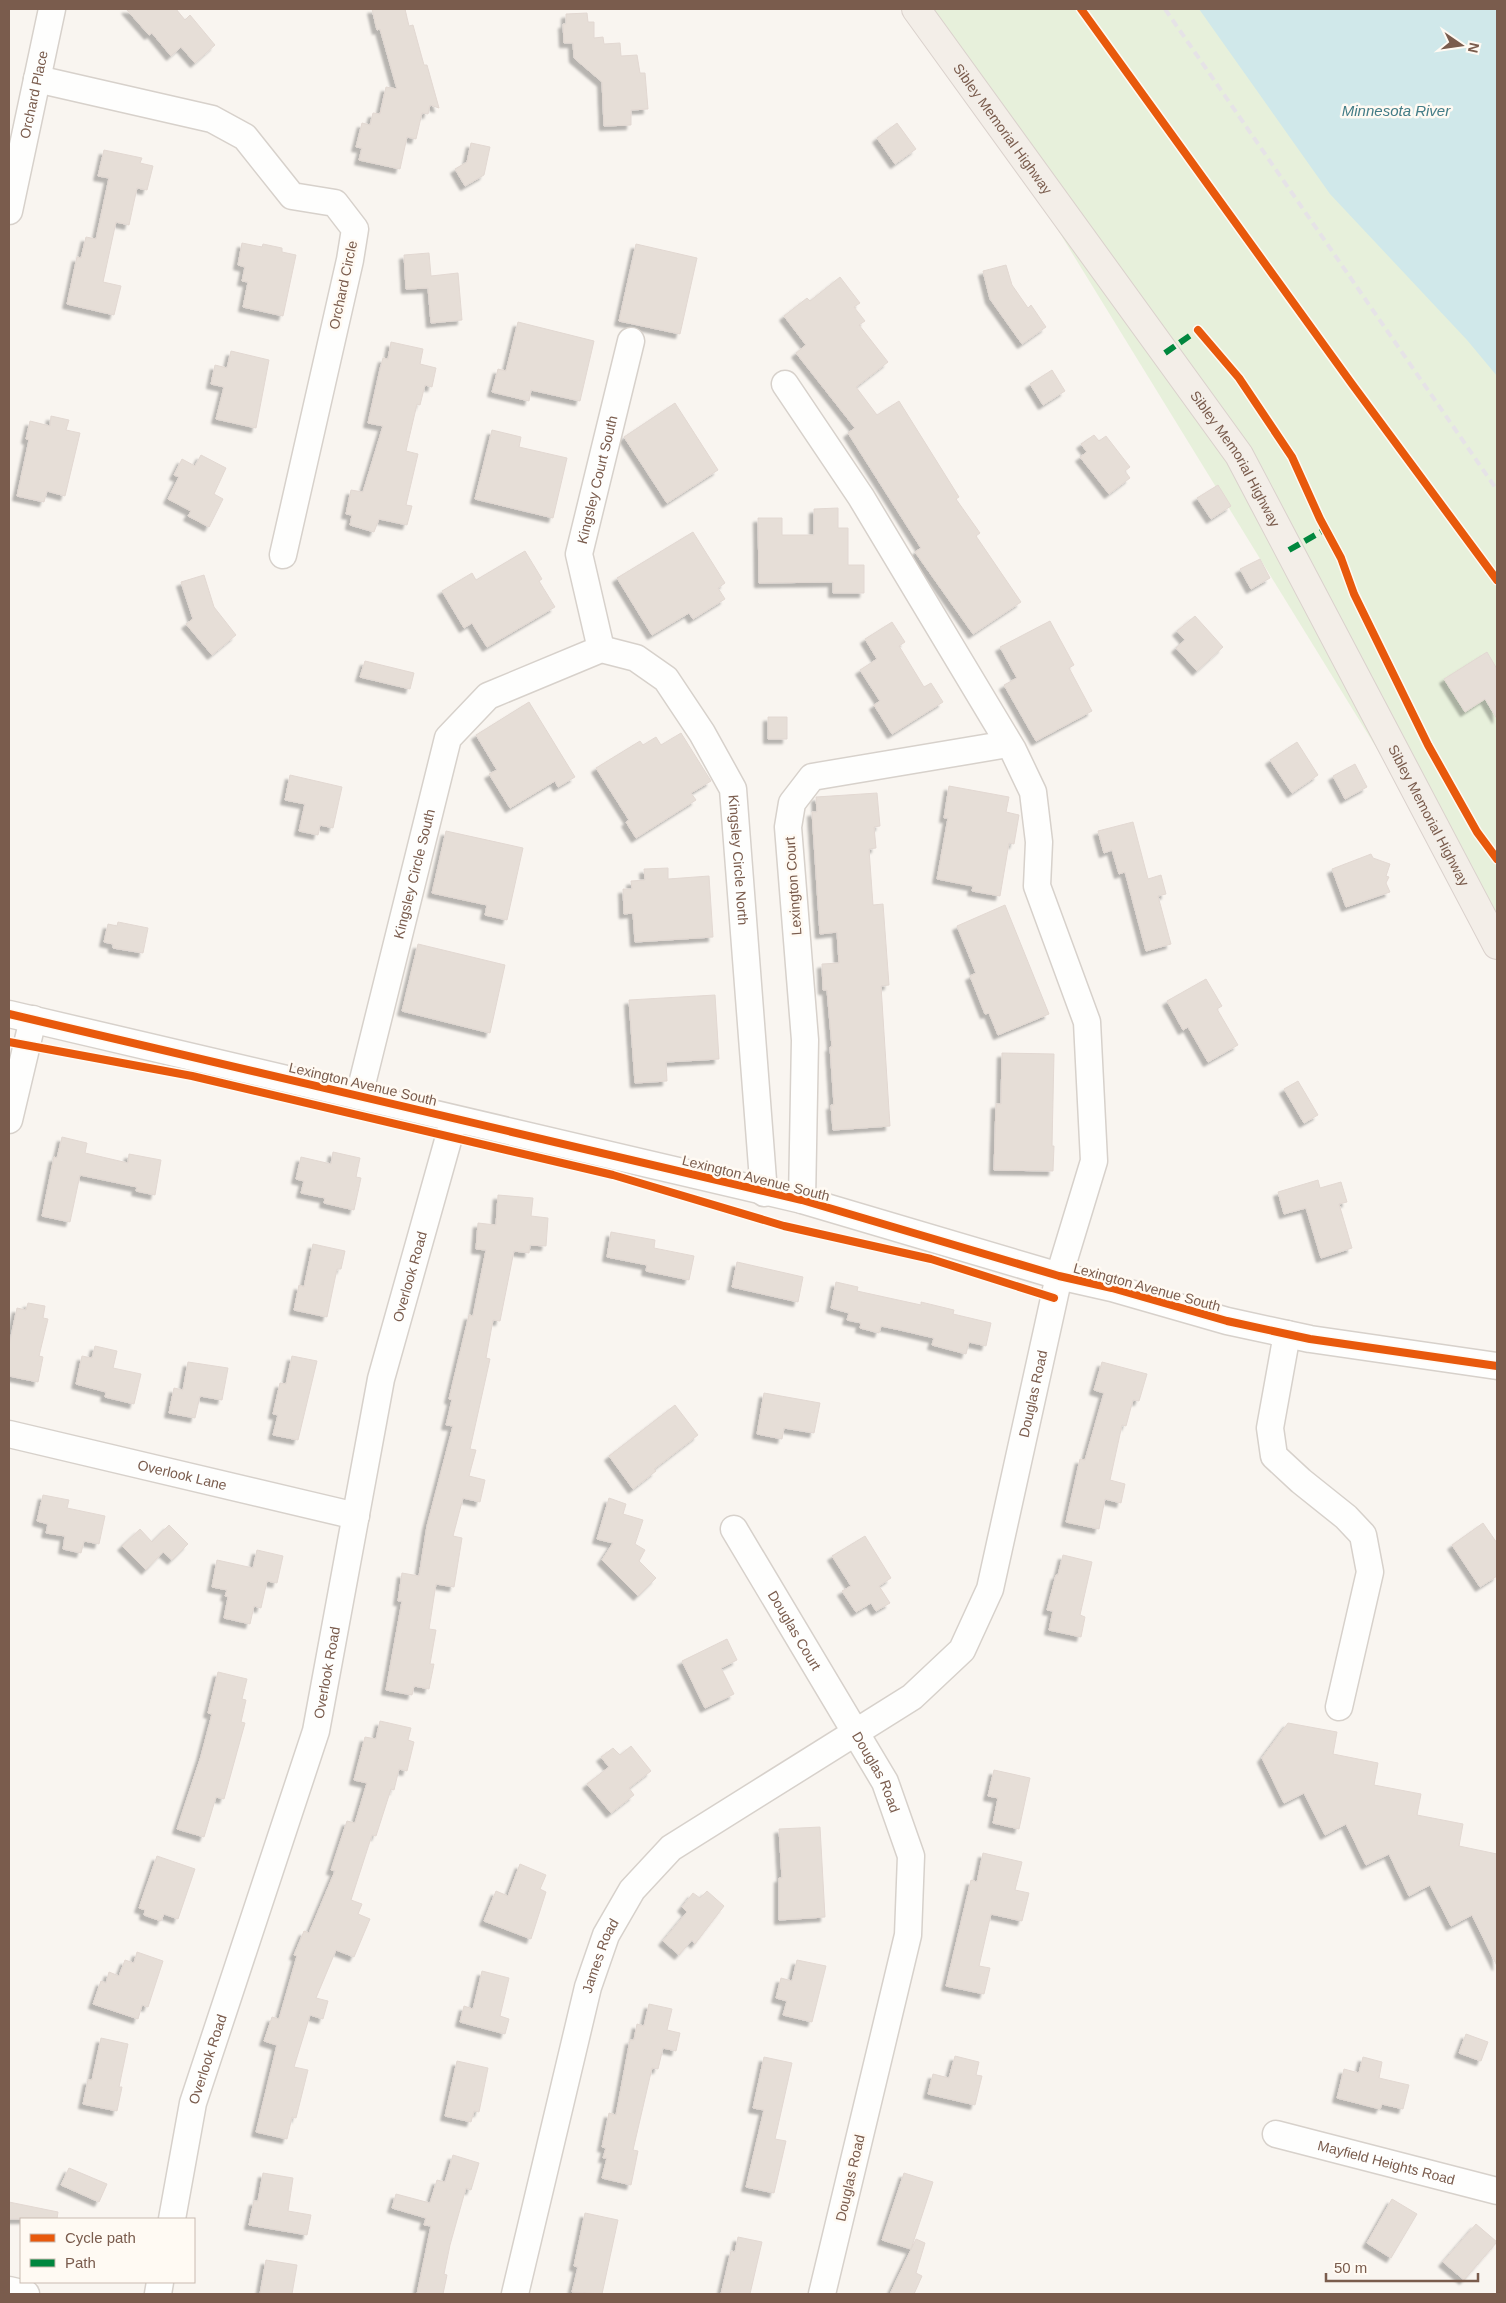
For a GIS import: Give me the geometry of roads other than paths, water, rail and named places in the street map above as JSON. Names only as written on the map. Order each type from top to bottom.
[{"type":"main road","name":"Sibley Memorial Highway","points":[[916,9],[1238,454],[1497,944]]},
{"type":"street","name":"Orchard Place","points":[[10,204],[52,9]]},
{"type":"street","name":"Orchard Circle","points":[[37,79],[212,119],[245,137],[292,196],[335,203],[355,229],[350,260],[283,555]]},
{"type":"street","name":"Kingsley Court South","points":[[601,649],[579,554],[631,341]]},
{"type":"street","name":"Douglas Road","points":[[785,384],[861,497],[1008,744],[1033,792],[1040,842],[1037,886],[1087,1022],[1094,1162],[1059,1276],[990,1589],[962,1650],[912,1696],[854,1731],[885,1782],[912,1856],[908,1935],[822,2294]]},
{"type":"street","name":"Kingsley Circle South","points":[[358,1096],[448,738],[488,696],[601,649]]},
{"type":"street","name":"Kingsley Circle North","points":[[601,649],[636,658],[666,678],[702,733],[733,789],[764,1192]]},
{"type":"street","name":"Lexington Court","points":[[802,1200],[805,1040],[788,827],[792,803],[812,777],[1008,744]]},
{"type":"street","name":"Lexington Avenue South","points":[[21,1017],[802,1200],[1059,1276],[1112,1288],[1227,1321],[1287,1334],[1497,1366]]},
{"type":"street","points":[[9,1120],[21,1017]]},
{"type":"street","name":"Overlook Road","points":[[172,2218],[193,2103],[316,1731],[381,1379],[454,1119]]},
{"type":"street","points":[[1287,1334],[1270,1428],[1274,1456],[1301,1481],[1346,1516],[1363,1535],[1370,1572],[1340,1707]]},
{"type":"street","name":"Overlook Lane","points":[[9,1434],[356,1516]]},
{"type":"street","name":"Douglas Court","points":[[734,1529],[854,1731]]},
{"type":"street","name":"James Road","points":[[515,2294],[588,1987],[606,1935],[632,1890],[672,1848],[854,1731]]},
{"type":"street","name":"Mayfield Heights Road","points":[[1276,2134],[1497,2191]]},
{"type":"street","points":[[9,2290],[26,2294]]},
{"type":"water","name":"Minnesota River","points":[[1199,9],[1497,9],[1497,376],[1467,340],[1330,194]]},
{"type":"railway","points":[[1165,9],[1497,490]]}]
